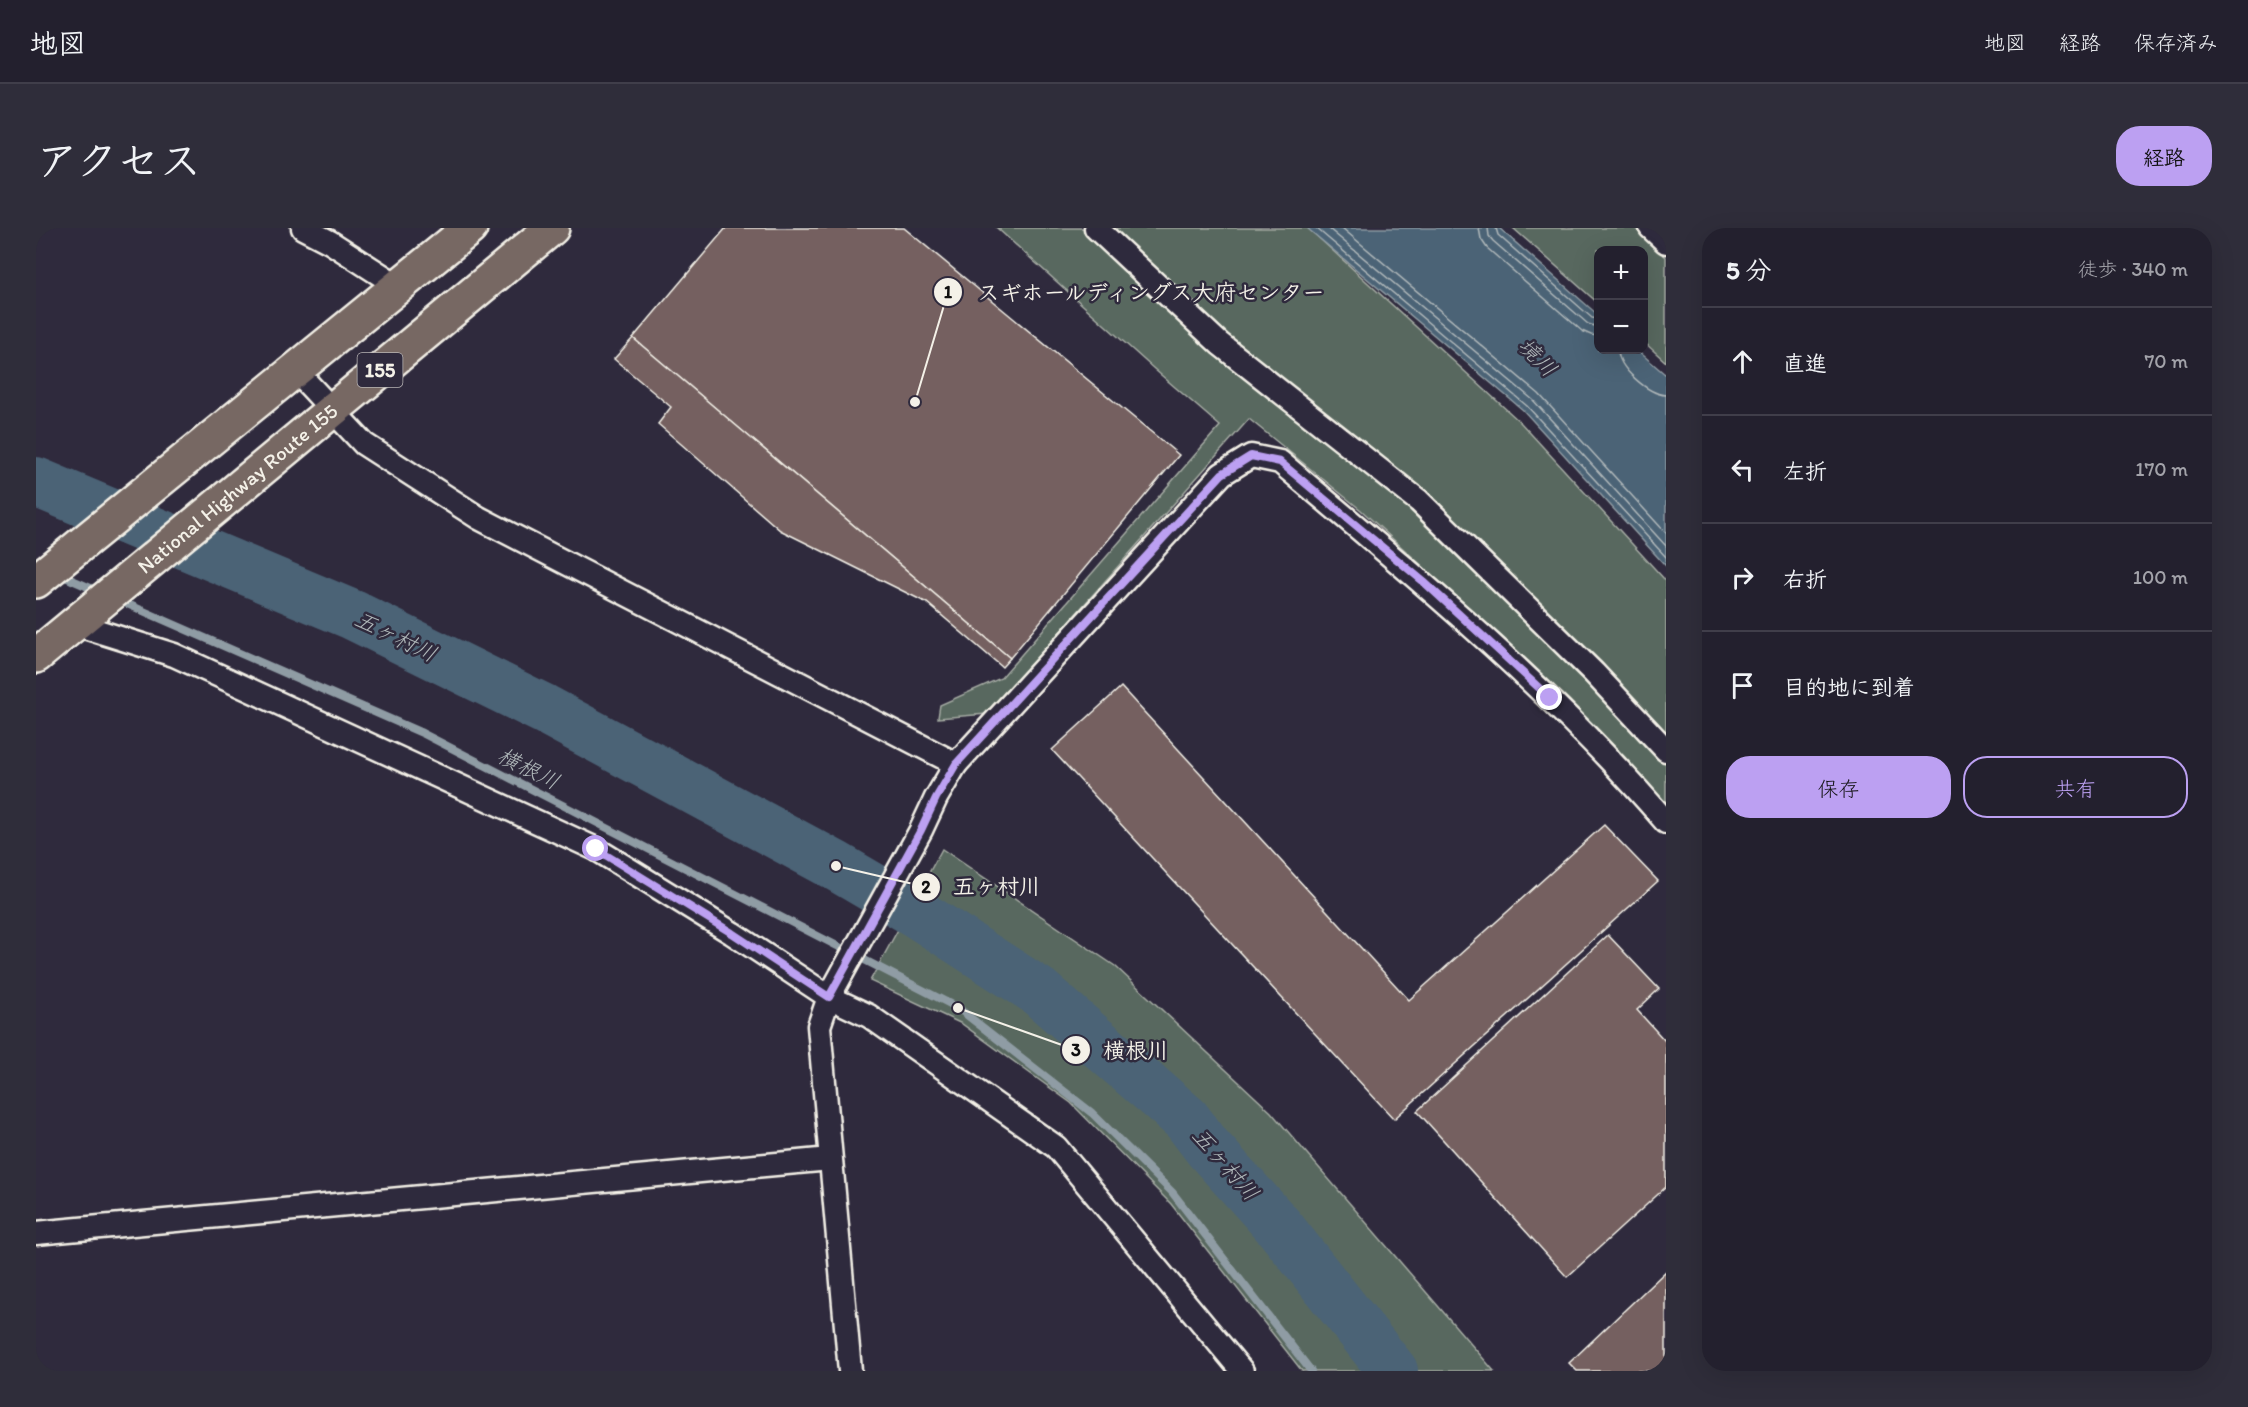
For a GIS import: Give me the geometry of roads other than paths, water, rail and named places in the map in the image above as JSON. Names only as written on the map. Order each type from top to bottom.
[{"type":"highway","name":"155","points":[[36,581],[470,228]]},
{"type":"highway","name":"National Highway Route 155","points":[[36,656],[552,228]]},
{"type":"street","points":[[303,228],[330,242],[398,286]]},
{"type":"street","points":[[1096,228],[1220,344],[1419,501],[1594,673],[1666,750]]},
{"type":"street","points":[[1651,228],[1666,242]]},
{"type":"street","points":[[295,370],[364,444],[479,518],[956,764]]},
{"type":"street","points":[[850,1371],[819,1026],[834,989],[956,764],[1222,474],[1251,456],[1280,462],[1424,582],[1550,698],[1666,822]]},
{"type":"street","points":[[80,620],[174,655],[596,849],[732,933],[834,989],[1056,1147],[1242,1371]]},
{"type":"street","points":[[36,1233],[830,1160]]},
{"type":"water","name":"境川","points":[[1307,228],[1499,228],[1594,311],[1594,354],[1642,354],[1666,375],[1666,566],[1523,410]]},
{"type":"waterway","name":"五ヶ村川","points":[[36,482],[353,615],[544,709],[836,866],[918,914],[1038,991],[1186,1119],[1208,1148],[1280,1228],[1393,1371]]},
{"type":"waterway","name":"横根川","points":[[56,573],[102,593]]},
{"type":"waterway","name":"横根川","points":[[116,599],[422,733],[958,1008],[1092,1113],[1172,1192],[1311,1371]]},
{"type":"place","name":"スギホールディングス大府センター","points":[[915,402]]},
{"type":"place","name":"五ヶ村川","points":[[836,866]]},
{"type":"place","name":"横根川","points":[[958,1008]]}]
